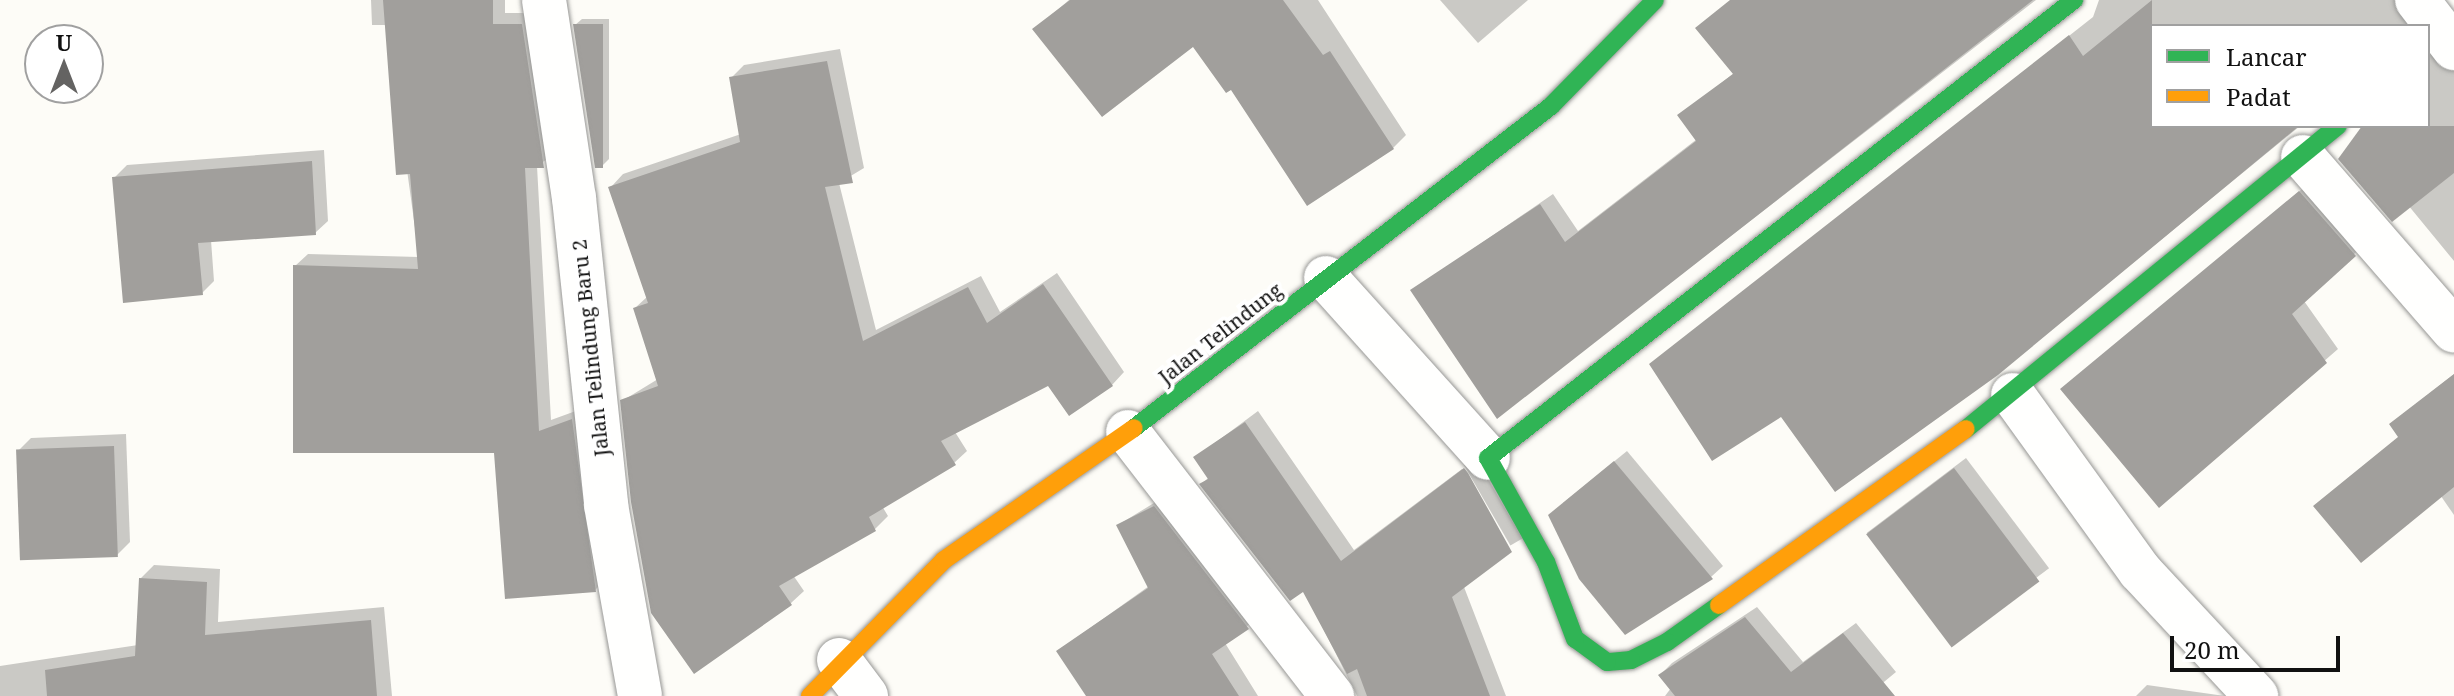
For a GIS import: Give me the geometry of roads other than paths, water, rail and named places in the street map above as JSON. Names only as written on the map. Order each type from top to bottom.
[{"type":"street","name":"Jalan Telindung Baru 2","points":[[544,0],[574,198],[606,505],[640,696]]},
{"type":"street","name":"Jalan Telindung","points":[[810,696],[839,660],[944,560],[1128,432],[1551,106],[1655,0]]},
{"type":"street","points":[[1488,458],[2074,0]]},
{"type":"street","points":[[2417,0],[2445,40]]},
{"type":"street","points":[[1326,278],[1488,458],[1546,562],[1575,639],[1607,662],[1631,660],[1667,642],[2013,395],[2336,128]]},
{"type":"street","points":[[2303,157],[2454,331]]},
{"type":"street","points":[[2013,395],[2140,571],[2256,696]]},
{"type":"street","points":[[1128,432],[1332,696]]},
{"type":"street","points":[[839,660],[866,696]]}]
